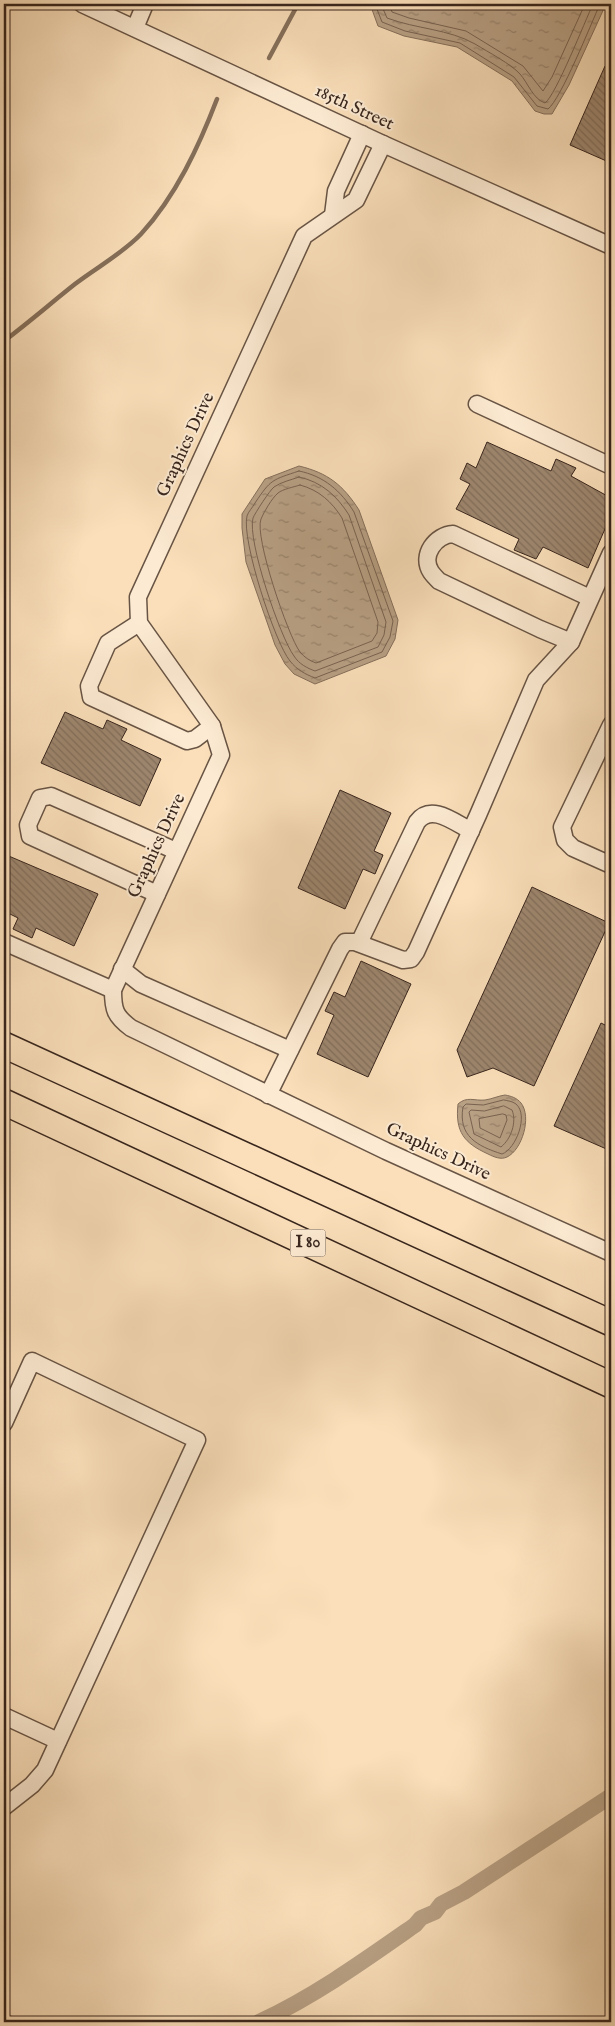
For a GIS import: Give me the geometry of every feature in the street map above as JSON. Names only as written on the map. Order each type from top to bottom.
[{"type":"highway","points":[[4,1045],[611,1323]]},
{"type":"highway","name":"I 80","points":[[4,1102],[611,1385]]},
{"type":"street","name":"185th Street","points":[[82,4],[383,144],[611,246]]},
{"type":"street","points":[[135,28],[146,4]]},
{"type":"street","points":[[333,215],[336,191],[362,134]]},
{"type":"street","name":"Graphics Drive","points":[[383,144],[356,200],[304,236],[138,597],[139,623],[212,726],[221,754],[112,990],[116,1014],[131,1028],[268,1095],[611,1253]]},
{"type":"street","points":[[477,404],[611,466]]},
{"type":"street","points":[[571,642],[439,581],[430,571],[427,560],[432,546],[438,538],[446,534],[453,534],[590,598]]},
{"type":"street","points":[[268,1095],[345,942],[359,943],[403,960],[410,959],[424,937],[536,680],[571,642],[611,552]]},
{"type":"street","points":[[139,623],[108,643],[89,686],[91,697],[187,741],[196,739],[212,726]]},
{"type":"street","points":[[611,725],[562,827],[564,840],[573,848],[611,865]]},
{"type":"street","points":[[156,894],[30,836],[28,825],[40,798],[51,796],[176,851]]},
{"type":"street","points":[[359,943],[416,822],[422,815],[429,812],[444,817],[471,831]]},
{"type":"street","points":[[4,942],[112,990]]},
{"type":"street","points":[[122,969],[141,984],[290,1050]]},
{"type":"street","points":[[4,1423],[32,1361],[197,1440],[45,1770],[32,1784],[4,1807]]},
{"type":"street","points":[[4,1716],[58,1741]]},
{"type":"water","points":[[370,4],[606,4],[569,85],[552,114],[544,114],[535,111],[512,81],[457,47],[404,36],[378,26]]},
{"type":"water","points":[[299,466],[318,472],[334,481],[359,510],[398,620],[395,639],[386,656],[315,684],[294,674],[285,664],[275,645],[246,562],[242,528],[242,514],[265,479]]},
{"type":"water","points":[[505,1095],[514,1097],[521,1103],[526,1116],[524,1133],[517,1148],[507,1157],[500,1158],[480,1150],[467,1141],[460,1129],[457,1114],[458,1104],[468,1099],[485,1100]]},
{"type":"building","points":[[605,66],[611,69],[611,163],[570,145]]},
{"type":"building","points":[[487,442],[551,471],[556,459],[576,468],[571,476],[611,498],[611,515],[588,568],[543,547],[536,559],[514,550],[519,539],[456,509],[470,484],[460,479],[467,463],[476,468]]},
{"type":"building","points":[[65,712],[103,729],[107,720],[127,729],[121,740],[161,759],[140,806],[41,763]]},
{"type":"building","points":[[340,790],[391,813],[374,851],[383,855],[375,874],[363,869],[345,909],[298,888]]},
{"type":"building","points":[[4,854],[98,894],[74,946],[36,928],[32,938],[13,929],[18,918],[4,911]]},
{"type":"building","points":[[532,887],[609,923],[534,1086],[493,1068],[467,1077],[457,1050]]},
{"type":"building","points":[[361,961],[411,984],[368,1077],[317,1054],[334,1015],[325,1011],[334,992],[345,997]]},
{"type":"building","points":[[601,1023],[611,1028],[611,1151],[554,1126]]},
{"type":"waterway","points":[[269,58],[298,4]]},
{"type":"waterway","points":[[4,341],[75,284],[126,248],[141,234],[176,187],[202,135],[217,99]]},
{"type":"waterway","points":[[259,2022],[300,2001],[339,1977],[415,1925],[421,1918],[435,1912],[441,1904],[464,1892],[611,1796]]}]
